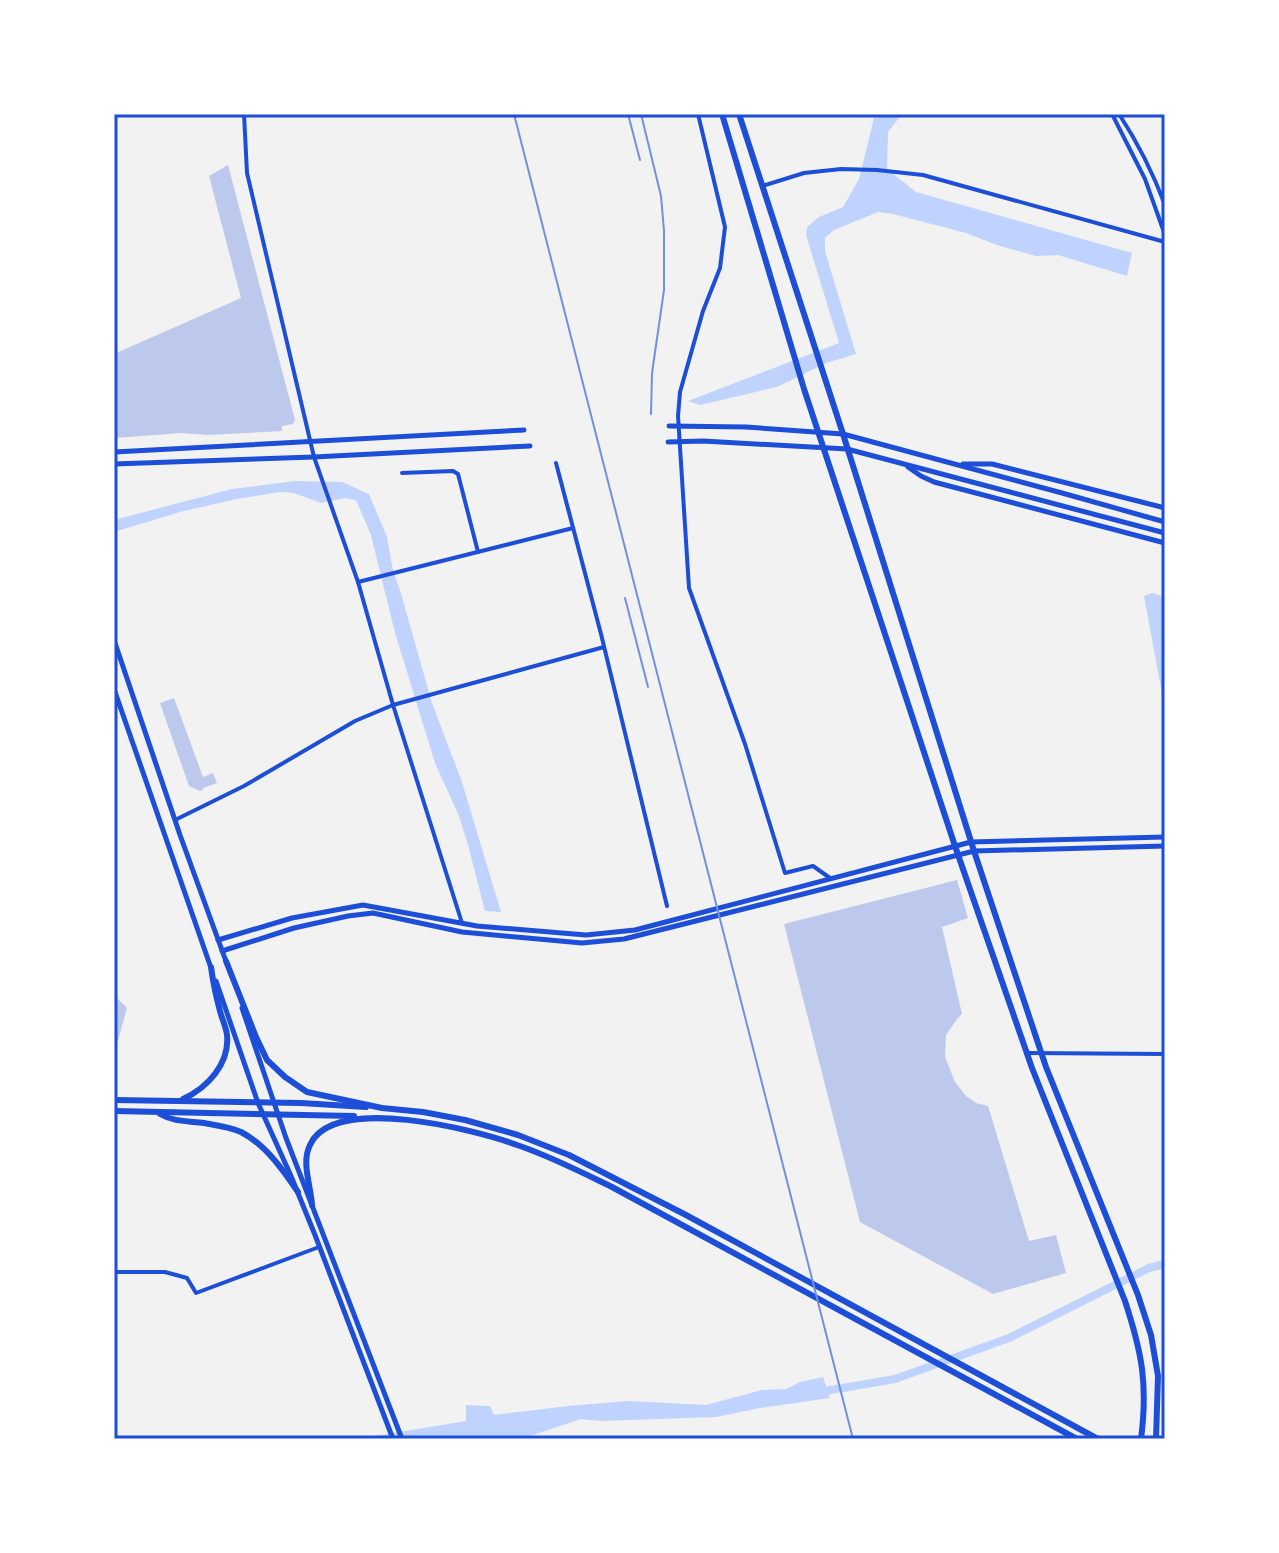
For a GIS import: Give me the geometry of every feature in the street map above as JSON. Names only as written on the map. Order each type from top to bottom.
[{"type":"main road","points":[[722,114],[804,389],[958,855],[1027,1053],[1137,1336],[1145,1389],[1141,1439]]},
{"type":"main road","points":[[739,114],[971,842],[1042,1053],[1151,1335],[1158,1376],[1156,1439]]},
{"type":"main road","points":[[669,426],[746,427],[843,434],[1165,522]]},
{"type":"main road","points":[[114,452],[524,430]]},
{"type":"main road","points":[[668,442],[847,449],[1165,533]]},
{"type":"main road","points":[[114,464],[530,446]]},
{"type":"main road","points":[[952,463],[992,464],[1165,508]]},
{"type":"main road","points":[[904,464],[934,482],[1165,543]]},
{"type":"main road","points":[[114,640],[218,940],[261,1050],[285,1077],[307,1092],[382,1108]]},
{"type":"main road","points":[[114,689],[258,1103],[298,1192],[393,1439]]},
{"type":"main road","points":[[218,940],[292,918],[354,905],[372,905],[462,923],[566,934],[616,933],[971,842],[1165,837]]},
{"type":"main road","points":[[222,951],[294,928],[373,913],[462,932],[601,942],[624,939],[974,851],[1165,846]]},
{"type":"main road","points":[[226,961],[312,1205],[402,1439]]},
{"type":"main road","points":[[180,1101],[208,1084],[227,1044],[227,1032],[211,967]]},
{"type":"main road","points":[[114,1100],[301,1103],[382,1108],[465,1120],[518,1135],[616,1178],[1098,1439]]},
{"type":"main road","points":[[114,1111],[380,1117],[464,1129],[516,1144],[612,1187],[1077,1439]]},
{"type":"main road","points":[[157,1112],[169,1120],[241,1132],[274,1160],[298,1192]]},
{"type":"main road","points":[[312,1205],[306,1157],[314,1138],[333,1124],[380,1117]]},
{"type":"street","points":[[244,114],[247,173],[314,457],[358,582],[393,705],[462,923]]},
{"type":"street","points":[[698,114],[725,227],[720,268],[703,311],[680,392],[678,416],[689,588],[745,744],[785,873],[813,866],[832,880]]},
{"type":"street","points":[[1112,114],[1145,179],[1165,235]]},
{"type":"street","points":[[1119,114],[1155,178],[1165,205]]},
{"type":"street","points":[[762,186],[804,173],[841,169],[923,175],[1165,242]]},
{"type":"street","points":[[556,463],[605,647],[667,906]]},
{"type":"street","points":[[402,473],[453,471],[458,474],[478,552]]},
{"type":"street","points":[[358,582],[573,528]]},
{"type":"street","points":[[175,820],[244,786],[355,721],[393,705],[605,647]]},
{"type":"street","points":[[1027,1053],[1165,1054]]},
{"type":"street","points":[[114,1272],[165,1272],[187,1278],[196,1293],[319,1247]]},
{"type":"water","points":[[875,114],[902,114],[888,132],[887,169],[916,192],[1132,253],[1127,276],[1058,255],[1036,256],[966,233],[878,212],[834,230],[825,238],[825,251],[856,354],[826,363],[777,387],[700,405],[688,401],[839,343],[806,235],[807,227],[819,217],[843,207],[859,179]]},
{"type":"water","points":[[294,481],[342,482],[369,494],[387,537],[393,571],[432,703],[462,782],[501,912],[485,911],[459,816],[435,763],[395,633],[371,535],[356,500],[345,498],[321,503],[294,493],[280,492],[180,512],[114,532],[114,520],[232,489]]},
{"type":"water","points":[[1152,593],[1165,597],[1165,710],[1144,596]]},
{"type":"water","points":[[823,1377],[830,1398],[716,1417],[581,1419],[533,1435],[508,1439],[357,1439],[466,1421],[466,1405],[490,1406],[494,1415],[628,1401],[706,1405],[762,1390],[786,1389]]},
{"type":"building","points":[[228,165],[295,420],[293,424],[282,426],[282,431],[114,438],[114,354],[241,298],[209,176]]},
{"type":"building","points":[[174,698],[203,777],[213,773],[217,783],[200,791],[189,786],[160,703]]},
{"type":"building","points":[[957,880],[968,918],[942,927],[962,1014],[946,1035],[945,1057],[955,1082],[966,1096],[988,1106],[1029,1241],[1056,1235],[1066,1273],[993,1294],[860,1222],[784,924]]},
{"type":"building","points":[[114,995],[127,1008],[115,1051],[114,1050]]},
{"type":"waterway","points":[[819,1392],[895,1379],[1009,1338],[1149,1268],[1165,1264]]},
{"type":"railway","points":[[514,114],[853,1439]]},
{"type":"railway","points":[[628,114],[640,160]]},
{"type":"railway","points":[[641,114],[661,196],[664,231],[664,290],[652,373],[651,414]]},
{"type":"railway","points":[[625,598],[648,687]]}]
